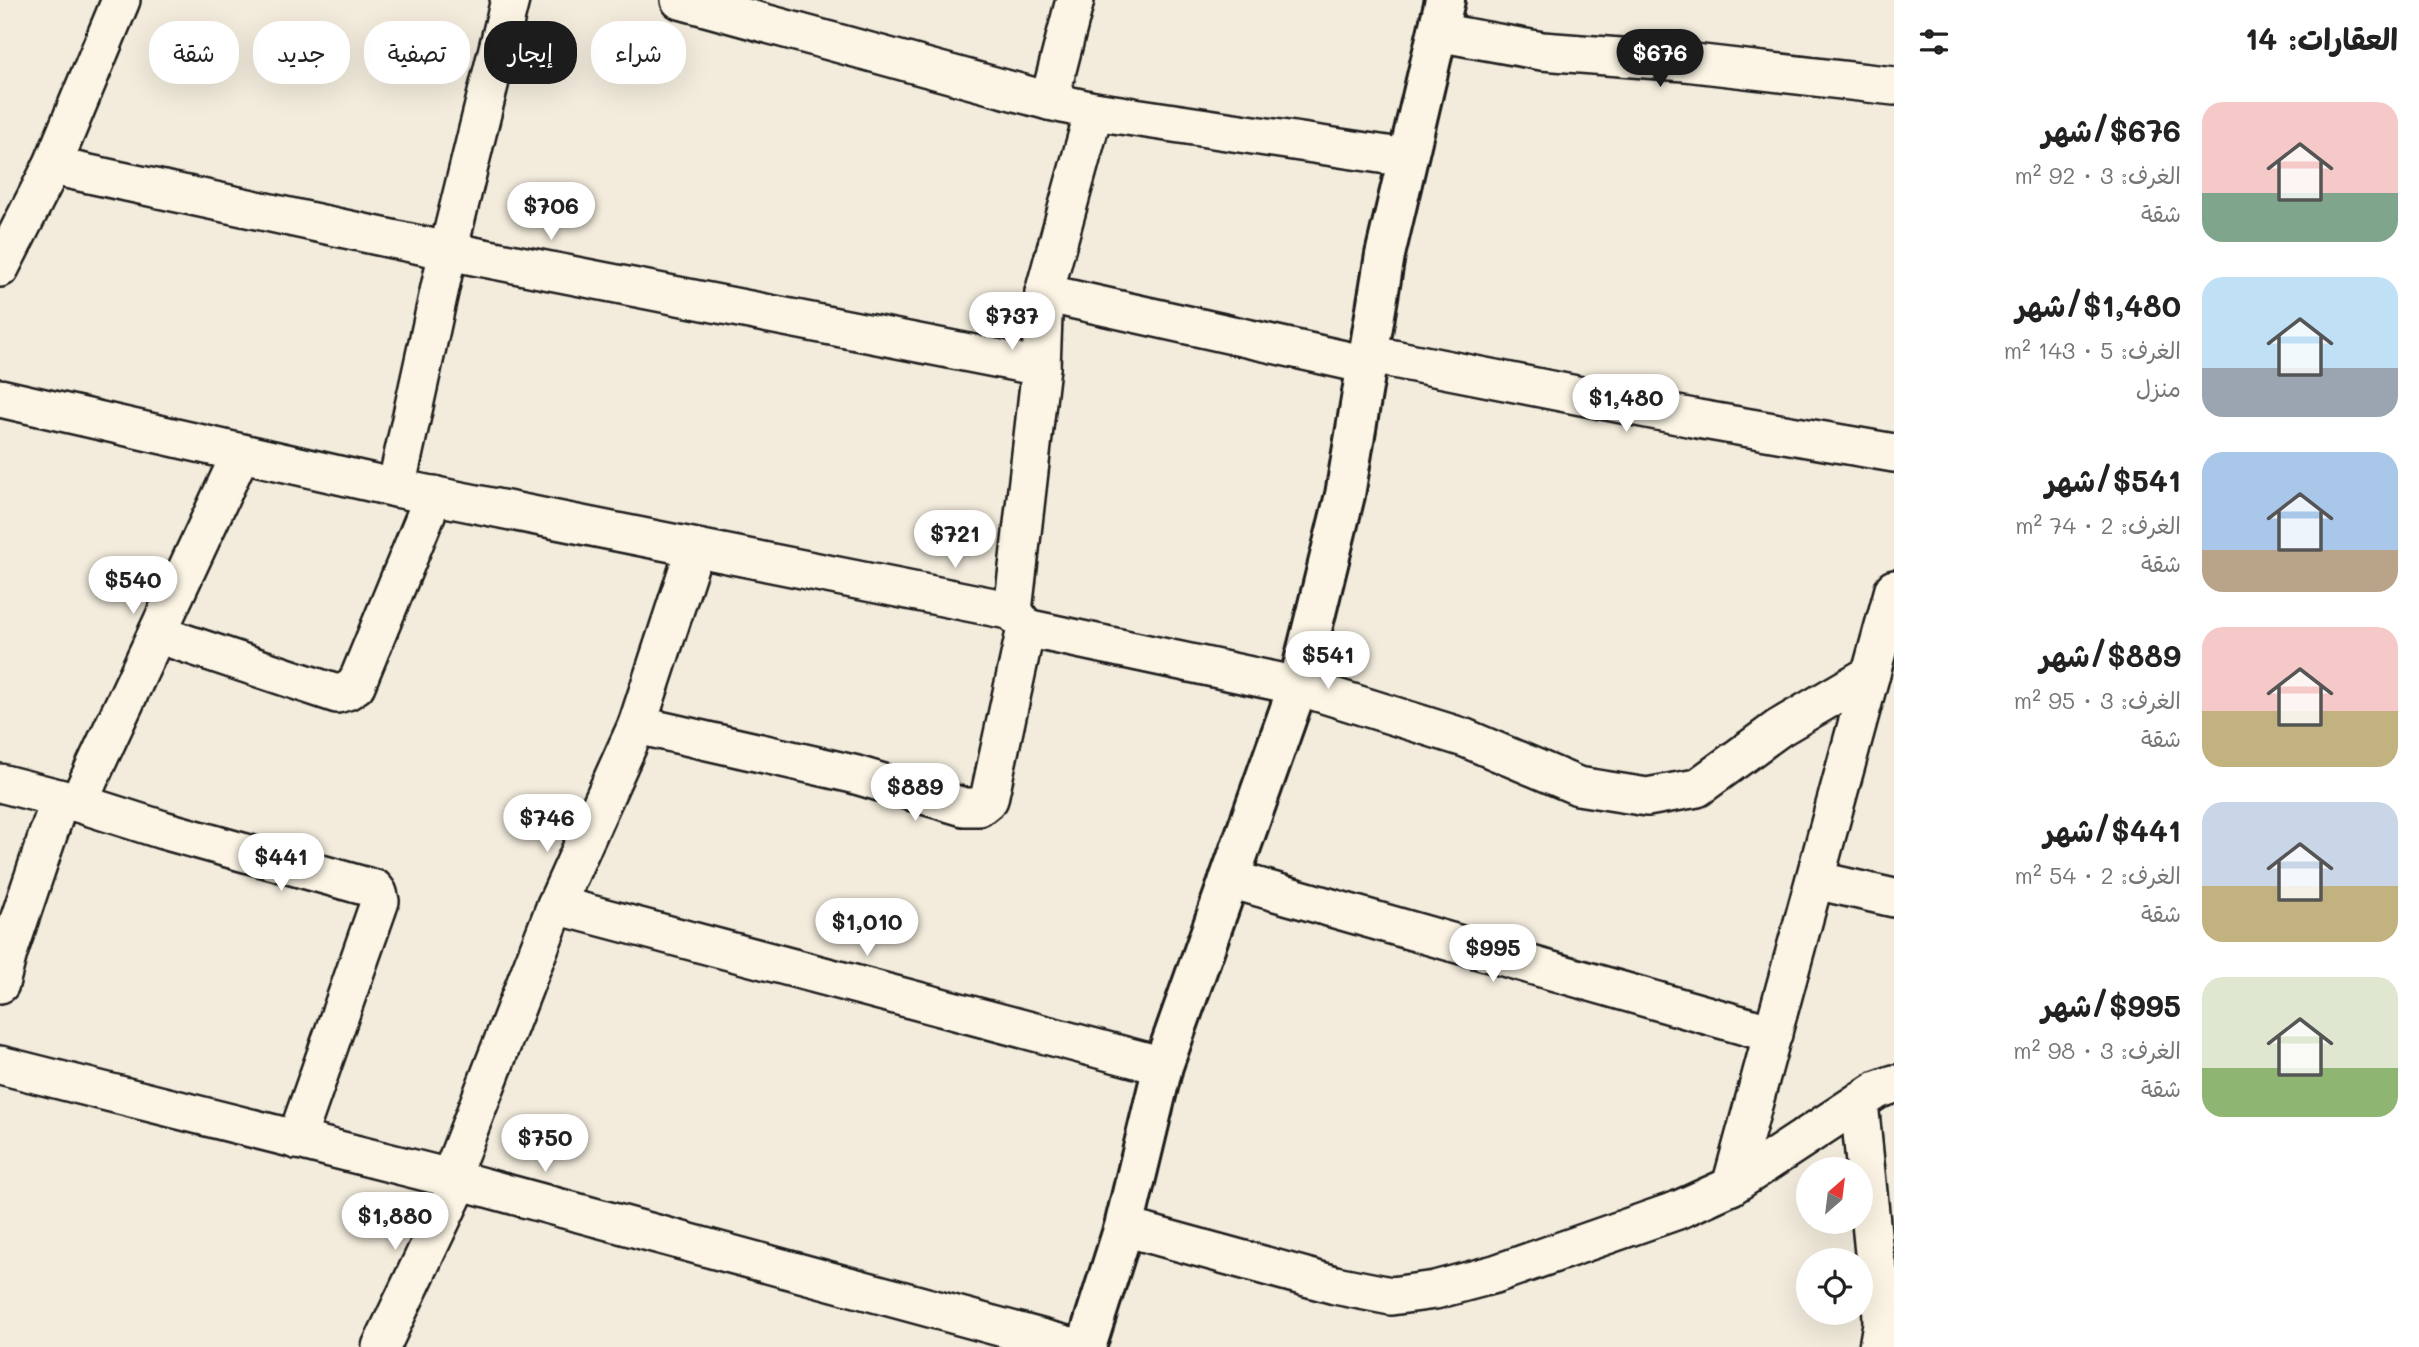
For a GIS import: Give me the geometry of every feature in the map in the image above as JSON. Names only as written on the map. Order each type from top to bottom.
[{"type":"street","points":[[0,268],[52,166],[121,0]]},
{"type":"street","points":[[396,488],[448,251],[510,0]]},
{"type":"street","points":[[680,0],[1094,111],[1407,158]]},
{"type":"street","points":[[1049,101],[1076,0]]},
{"type":"street","points":[[1086,1347],[1124,1227],[1163,1066],[1298,686],[1345,495],[1385,255],[1441,16],[1542,51],[1685,62],[1894,86]]},
{"type":"street","points":[[637,725],[853,774],[964,807],[979,807],[989,799],[1020,619],[1041,367],[1044,293],[1094,111]]},
{"type":"street","points":[[52,166],[448,251],[1041,367]]},
{"type":"street","points":[[1044,293],[1368,359],[1894,453]]},
{"type":"street","points":[[0,398],[396,488],[695,548],[1020,619],[1298,686],[1465,738],[1578,786],[1647,797],[1697,788],[1779,728],[1871,674]]},
{"type":"street","points":[[0,984],[8,953],[69,801],[157,634],[241,453]]},
{"type":"street","points":[[157,634],[337,695],[347,691],[356,685],[434,495]]},
{"type":"street","points":[[381,1347],[455,1180],[556,905],[637,725],[695,548]]},
{"type":"street","points":[[1731,1186],[1894,589]]},
{"type":"street","points":[[0,783],[379,893],[380,901],[296,1140]]},
{"type":"street","points":[[1230,879],[1773,1034]]},
{"type":"street","points":[[1815,880],[1894,898]]},
{"type":"street","points":[[556,905],[1163,1066]]},
{"type":"street","points":[[0,1065],[455,1180],[1073,1347]]},
{"type":"street","points":[[1124,1227],[1335,1285],[1391,1296],[1435,1290],[1495,1274],[1678,1210],[1731,1186],[1877,1090],[1894,1084]]},
{"type":"street","points":[[1859,1102],[1885,1267],[1881,1284],[1882,1324],[1878,1347]]}]
